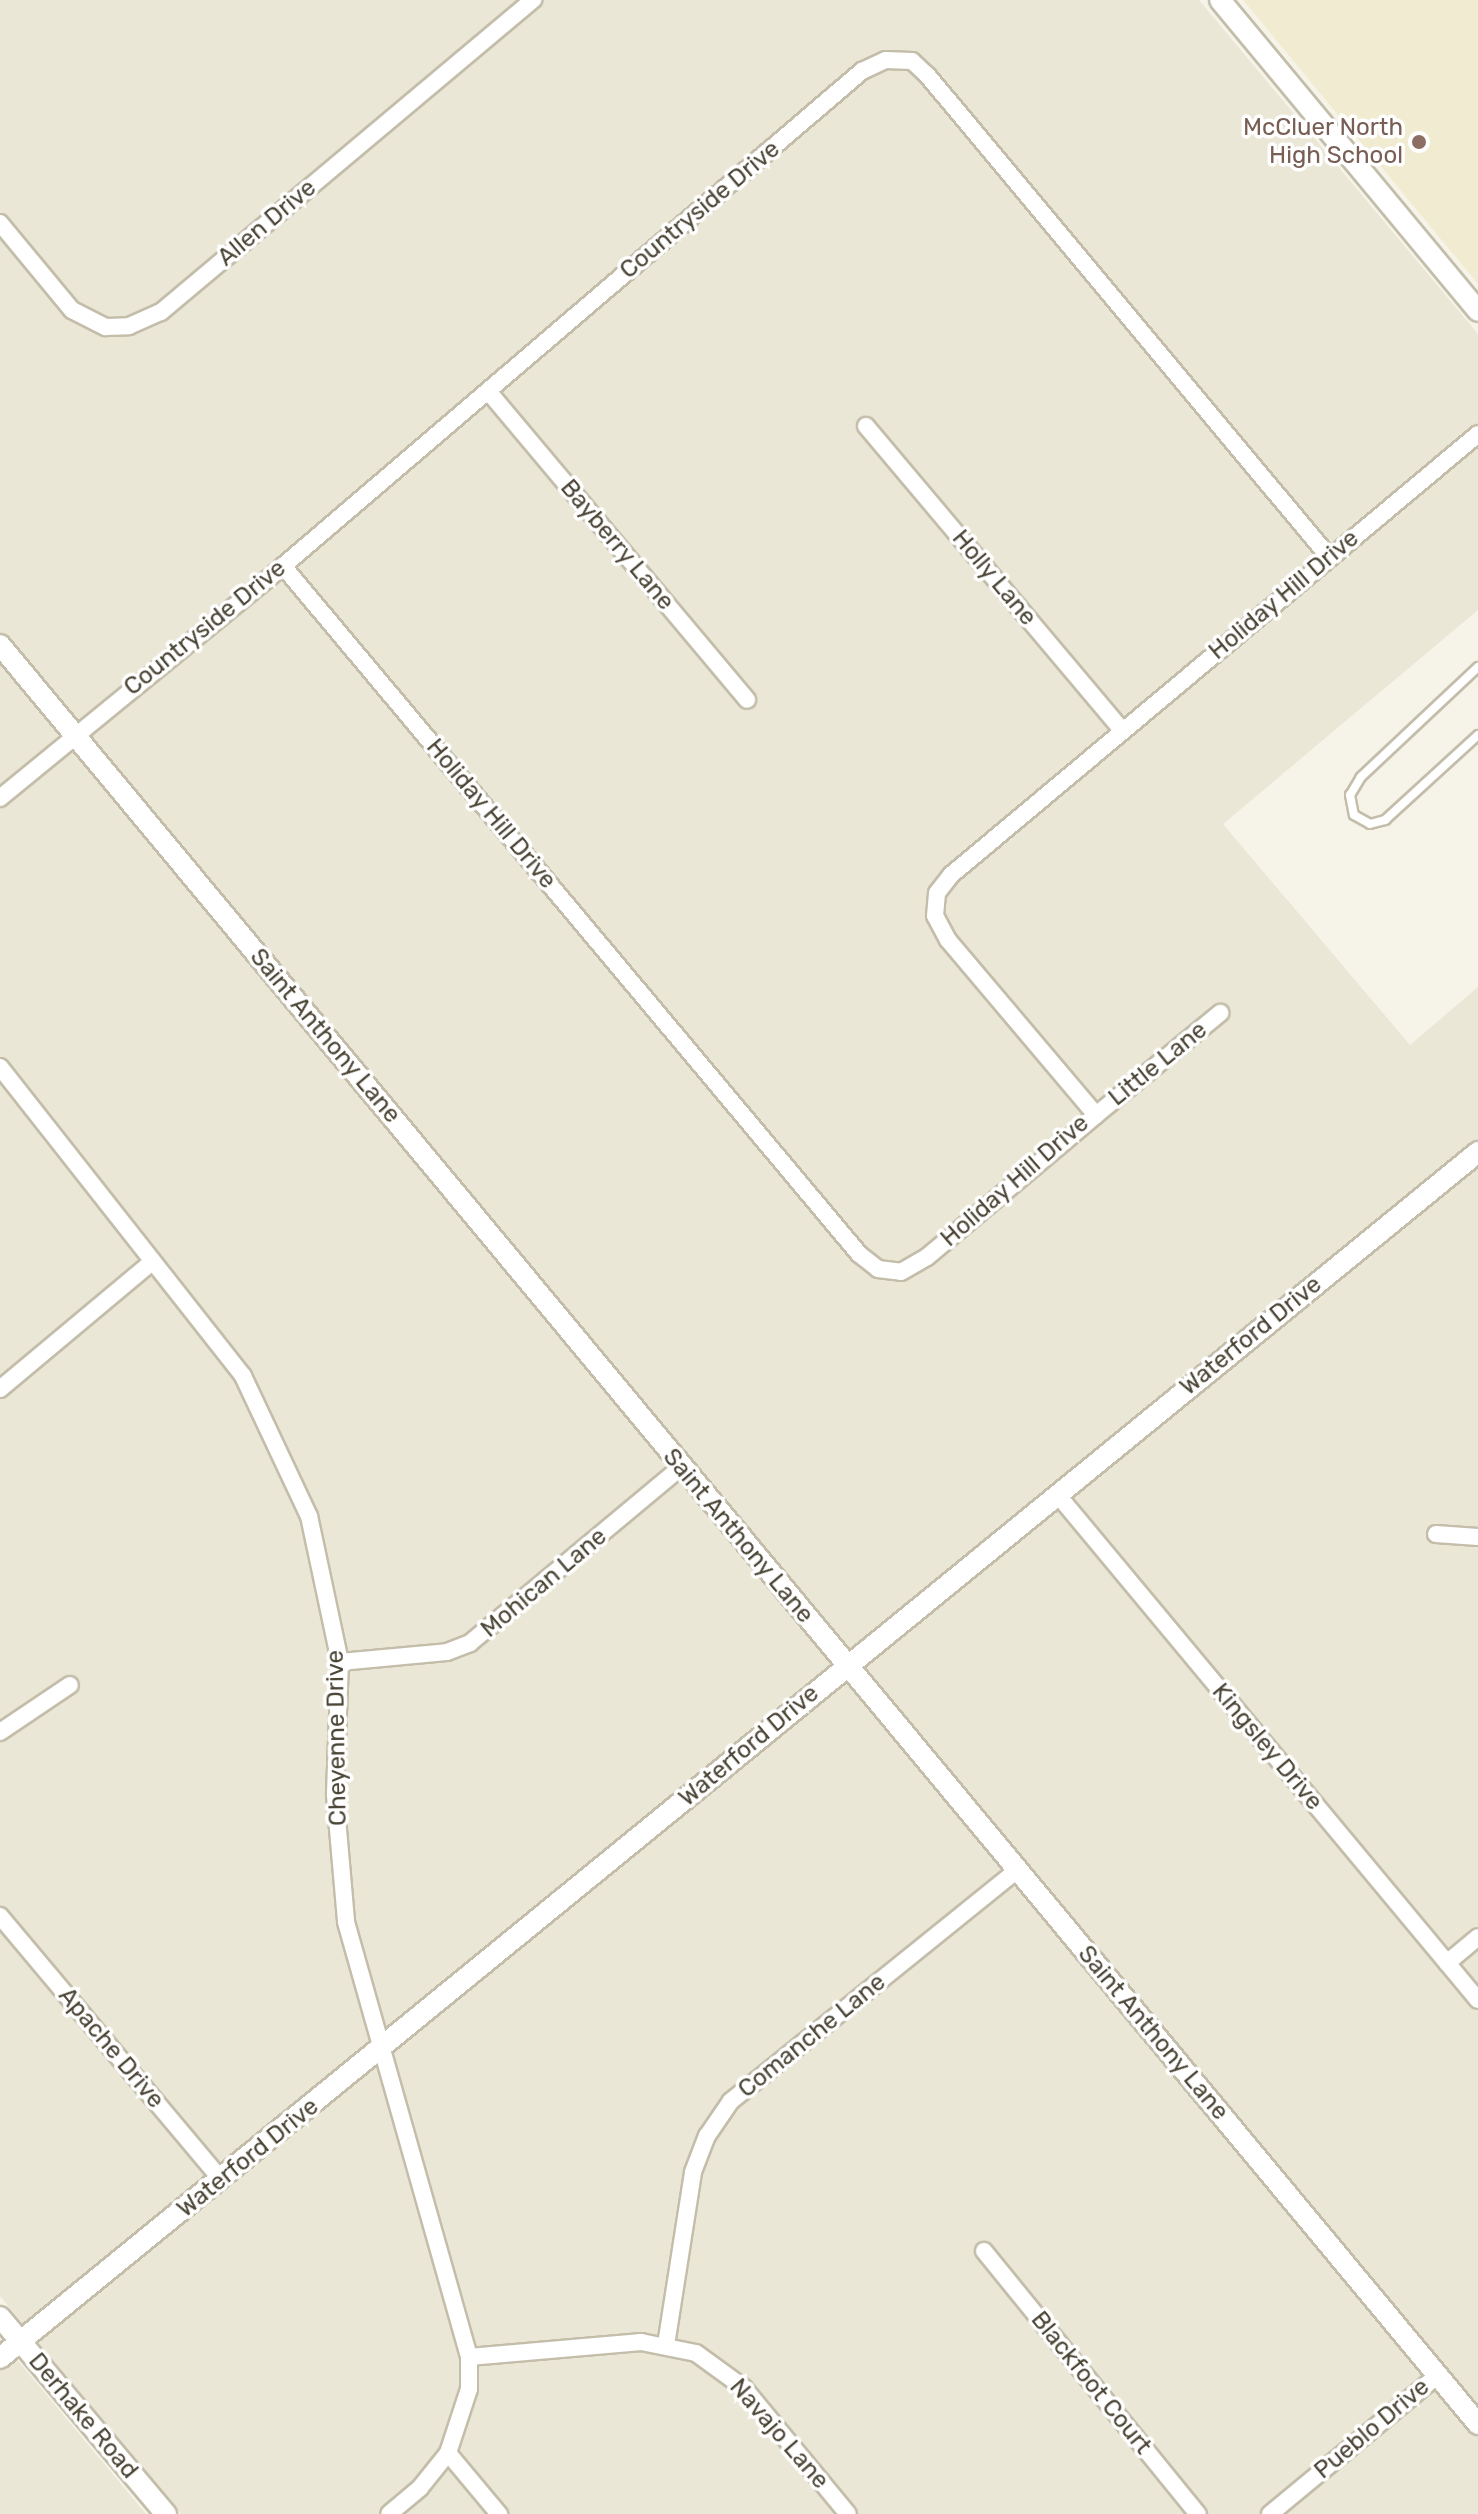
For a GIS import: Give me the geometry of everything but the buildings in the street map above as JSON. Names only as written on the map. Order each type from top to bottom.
[{"type":"street","points":[[1220,0],[1478,311]]},
{"type":"street","name":"Allen Drive","points":[[0,223],[72,310],[106,327],[129,326],[161,312],[524,3]]},
{"type":"street","name":"Countryside Drive","points":[[0,798],[74,733],[283,566],[862,71],[886,60],[912,61],[1329,557]]},
{"type":"street","name":"Bayberry Lane","points":[[488,391],[747,700]]},
{"type":"street","name":"Holly Lane","points":[[866,426],[1122,730]]},
{"type":"street","name":"Holiday Hill Drive","points":[[283,566],[859,1254],[878,1269],[901,1272],[927,1257],[1096,1115],[948,940],[935,916],[937,893],[951,875],[1478,434]]},
{"type":"street","name":"Saint Anthony Lane","points":[[0,645],[1478,2424]]},
{"type":"street","name":"Little Lane","points":[[1096,1115],[1220,1013]]},
{"type":"street","name":"Cheyenne Drive","points":[[0,1067],[243,1376],[302,1502],[340,1662],[335,1795],[346,1922],[385,2049],[469,2357],[469,2389],[448,2453],[420,2488],[389,2514]]},
{"type":"street","name":"Waterford Drive","points":[[0,2358],[385,2049],[845,1665],[1478,1152]]},
{"type":"street","points":[[0,1389],[153,1261]]},
{"type":"street","name":"Mohican Lane","points":[[340,1662],[447,1652],[470,1643],[681,1467]]},
{"type":"street","name":"Kingsley Drive","points":[[1057,1494],[1478,2000]]},
{"type":"street","points":[[1436,1534],[1478,1537]]},
{"type":"street","points":[[0,1732],[70,1685]]},
{"type":"street","name":"Comanche Lane","points":[[666,2345],[693,2172],[707,2136],[731,2101],[1017,1870]]},
{"type":"street","name":"Apache Drive","points":[[0,1916],[221,2179]]},
{"type":"street","points":[[1447,1963],[1478,1937]]},
{"type":"street","name":"Blackfoot Court","points":[[984,2251],[1198,2514]]},
{"type":"street","name":"Derhake Road","points":[[0,2317],[166,2514]]},
{"type":"street","name":"Navajo Lane","points":[[469,2357],[641,2342],[696,2353],[744,2388],[848,2514]]},
{"type":"street","name":"Pueblo Drive","points":[[1270,2514],[1437,2376]]},
{"type":"street","points":[[448,2453],[499,2514]]},
{"type":"lane","points":[[1478,667],[1361,777],[1350,795],[1354,815],[1370,824],[1385,820],[1478,735]]},
{"type":"shaded area","points":[[0,0],[1199,0],[1478,334],[1478,610],[1223,824],[1410,1045],[1478,987],[1478,2514],[181,2514],[0,2296]]},
{"type":"shaded area","name":"McCluer North High School","points":[[1243,0],[1478,0],[1478,284]]},
{"type":"shaded area","points":[[0,2339],[146,2514],[0,2514]]},
{"type":"place","name":"McCluer North High School","points":[[1419,142]]}]
